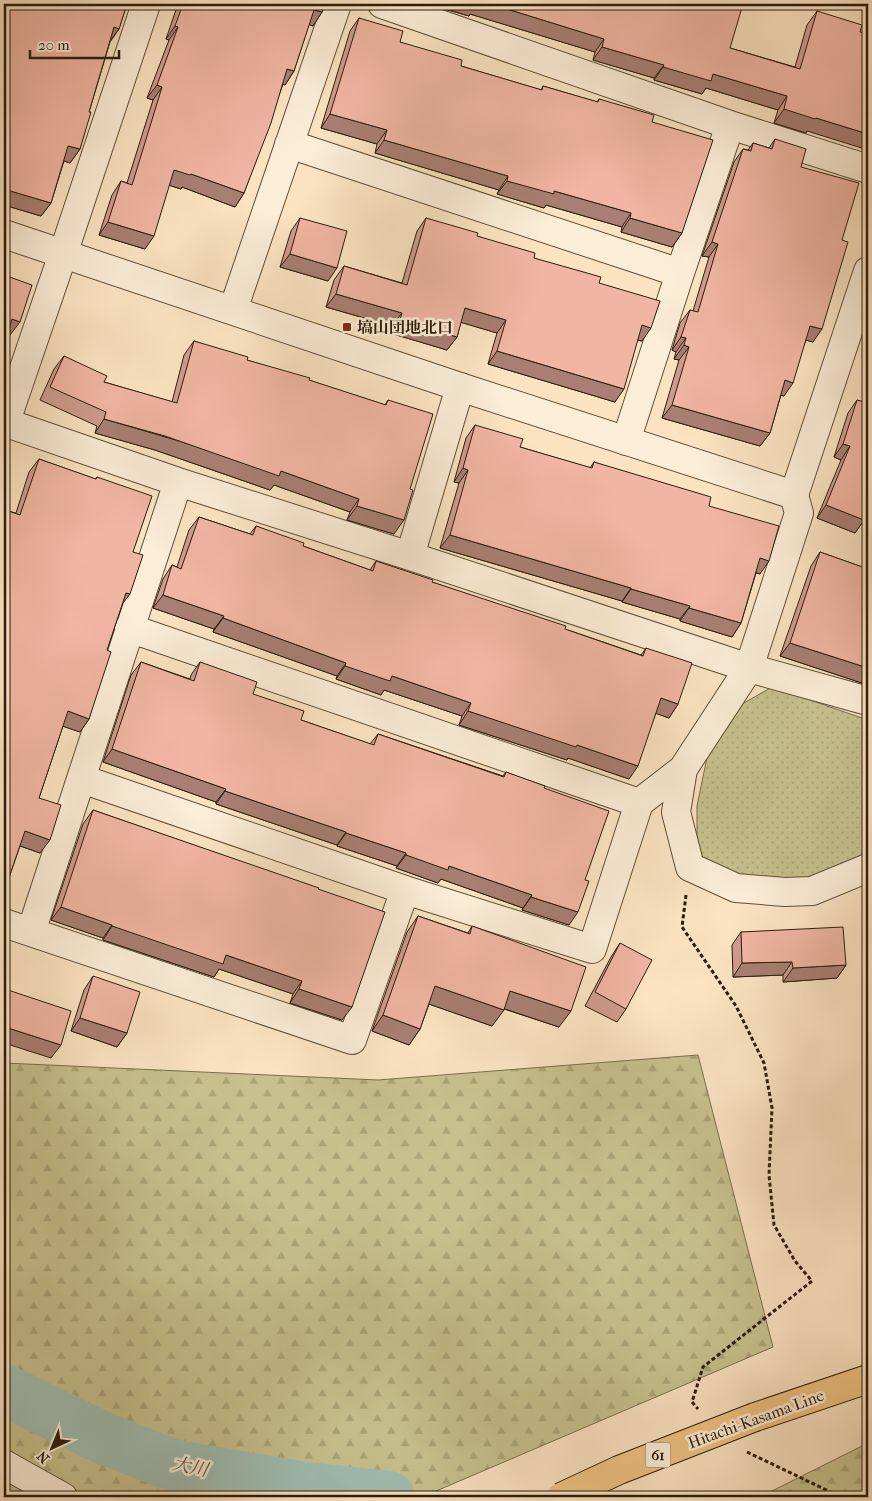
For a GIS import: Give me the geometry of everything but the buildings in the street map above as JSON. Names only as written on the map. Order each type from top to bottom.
[{"type":"main road","name":"Hitachi-Kasama Line","points":[[561,1497],[620,1470],[755,1417],[868,1380]]},
{"type":"street","points":[[146,4],[4,424],[749,668],[868,701]]},
{"type":"street","points":[[233,310],[337,4]]},
{"type":"street","points":[[382,4],[730,125],[868,169]]},
{"type":"street","points":[[626,441],[730,125]]},
{"type":"street","points":[[289,144],[680,273]]},
{"type":"street","points":[[4,234],[460,387],[794,495]]},
{"type":"street","points":[[82,779],[405,890],[592,950],[639,803],[683,769],[749,668],[799,513],[794,495],[868,271]]},
{"type":"street","points":[[410,556],[460,387]]},
{"type":"street","points":[[31,932],[178,482]]},
{"type":"street","points":[[129,628],[639,803]]},
{"type":"street","points":[[683,769],[676,812],[690,867],[736,888],[785,892],[812,891],[868,868]]},
{"type":"street","points":[[4,924],[352,1040],[405,890]]},
{"type":"street","points":[[4,1464],[63,1497]]},
{"type":"path","points":[[690,867],[682,927],[736,1006],[764,1063],[772,1108],[769,1176],[774,1224],[795,1261],[812,1281],[703,1367],[692,1402],[698,1410]]},
{"type":"path","points":[[741,1449],[841,1497]]},
{"type":"green space","points":[[772,687],[868,720],[868,859],[818,879],[743,881],[697,854],[697,806],[711,738],[735,708]]},
{"type":"green space","points":[[698,1055],[773,1347],[422,1497],[4,1497],[4,1063],[378,1080]]},
{"type":"green space","points":[[868,1443],[868,1497],[760,1497]]},
{"type":"waterway","name":"大川","points":[[4,1390],[103,1438],[175,1466],[299,1487],[389,1497]]},
{"type":"place","name":"塙山団地北口","points":[[347,327]]}]
